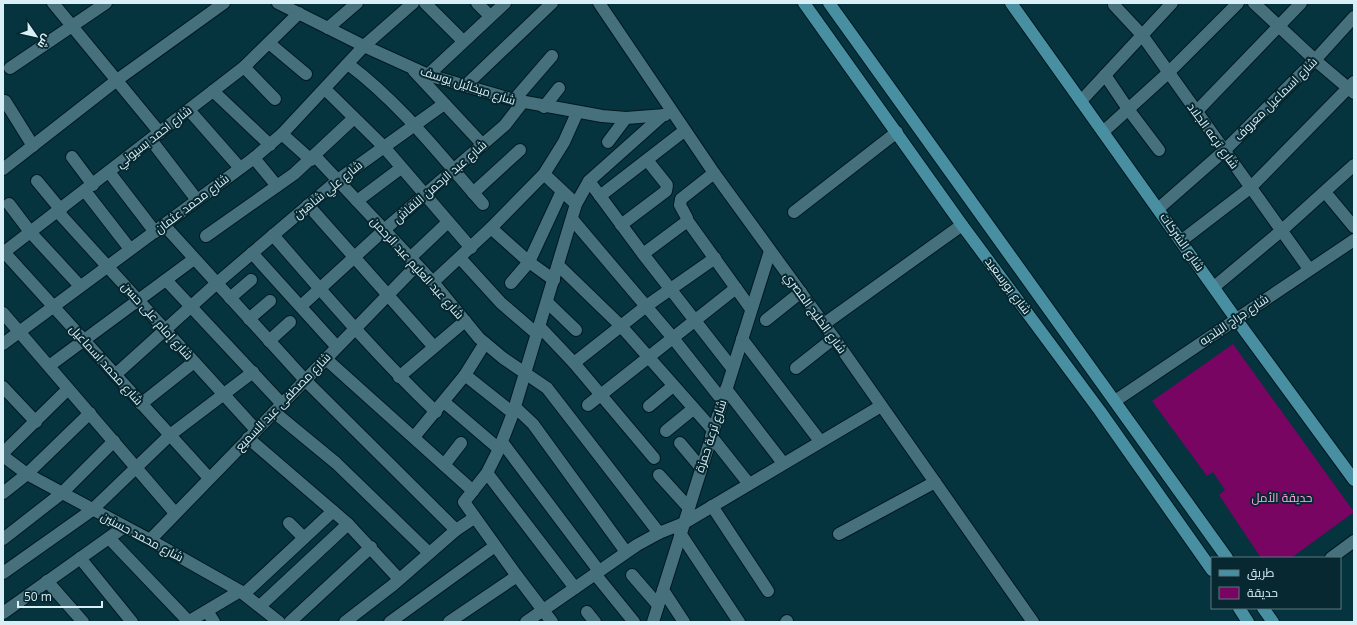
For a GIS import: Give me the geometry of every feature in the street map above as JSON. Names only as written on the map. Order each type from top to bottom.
[{"type":"main road","name":"شارع بورسعيد","points":[[804,3],[962,225],[1100,411],[1211,569]]},
{"type":"main road","name":"شارع بورسعيد","points":[[829,3],[1226,557]]},
{"type":"main road","name":"شارع الشركات","points":[[1012,3],[1236,319],[1354,480]]},
{"type":"main road","points":[[1240,609],[1248,622]]},
{"type":"main road","points":[[1264,609],[1273,622]]},
{"type":"street","points":[[53,3],[117,80],[198,200]]},
{"type":"street","points":[[10,68],[106,3]]},
{"type":"street","points":[[3,169],[117,80],[224,3]]},
{"type":"street","name":"شارع ميخائيل يوسف","points":[[278,3],[364,46],[428,74],[465,86],[518,101],[577,113],[626,118],[668,114]]},
{"type":"street","points":[[328,28],[357,3]]},
{"type":"street","name":"شارع محمد عثمان","points":[[3,344],[270,145],[325,89],[364,46],[413,3]]},
{"type":"street","points":[[425,3],[463,41]]},
{"type":"street","points":[[477,3],[490,16]]},
{"type":"street","points":[[428,74],[505,3]]},
{"type":"street","points":[[465,86],[552,3]]},
{"type":"street","name":"شارع الخليج المصري","points":[[599,3],[668,114],[684,131],[824,324],[1033,622]]},
{"type":"street","points":[[1081,101],[1172,3]]},
{"type":"street","points":[[1103,132],[1168,73],[1238,3]]},
{"type":"street","points":[[1181,241],[1250,188],[1352,87],[1315,60],[1254,3]]},
{"type":"street","points":[[1196,112],[1301,3]]},
{"type":"street","name":"شارع ترعه الجلاد","points":[[1114,5],[1142,35],[1309,269]]},
{"type":"street","name":"شارع احمد بسيوني","points":[[3,252],[31,233],[244,67],[299,13]]},
{"type":"street","name":"شارع اسماعيل معروف","points":[[1158,208],[1224,151],[1315,60],[1354,17]]},
{"type":"street","points":[[269,44],[306,74]]},
{"type":"street","name":"شارع عبد الرحمن النقاش","points":[[301,306],[424,194],[505,125],[518,101],[552,56]]},
{"type":"street","points":[[348,64],[379,89],[415,124],[483,204]]},
{"type":"street","points":[[410,66],[483,145]]},
{"type":"street","points":[[244,67],[275,99]]},
{"type":"street","points":[[1105,75],[1128,109],[1159,150]]},
{"type":"street","points":[[544,107],[559,88]]},
{"type":"street","points":[[325,89],[384,147],[470,248]]},
{"type":"street","points":[[213,92],[270,145]]},
{"type":"street","points":[[5,101],[33,146]]},
{"type":"street","name":"شارع علي شاهين","points":[[115,375],[216,283],[338,180],[444,104]]},
{"type":"street","points":[[190,110],[240,168]]},
{"type":"street","points":[[433,282],[491,228],[544,174],[564,142],[577,113]]},
{"type":"street","points":[[552,622],[474,518],[464,502],[487,474],[514,410],[576,204],[589,182],[668,114]]},
{"type":"street","points":[[206,236],[277,186],[313,158],[354,118]]},
{"type":"street","points":[[608,142],[626,118]]},
{"type":"street","points":[[600,196],[684,131]]},
{"type":"street","points":[[794,212],[897,132]]},
{"type":"street","name":"شارع عبد العليم عبد الرحمن","points":[[282,134],[338,180],[433,282],[485,344],[525,374],[547,388],[659,533]]},
{"type":"street","points":[[473,192],[520,150]]},
{"type":"street","points":[[72,157],[89,188],[130,249]]},
{"type":"street","points":[[254,158],[277,186]]},
{"type":"street","points":[[621,225],[666,191],[667,185],[647,160]]},
{"type":"street","points":[[1214,288],[1281,231],[1354,165]]},
{"type":"street","points":[[357,201],[401,168]]},
{"type":"street","points":[[109,172],[159,229],[194,259],[305,380],[456,530]]},
{"type":"street","points":[[714,173],[681,199],[680,205],[687,220],[751,309]]},
{"type":"street","points":[[544,174],[576,204]]},
{"type":"street","name":"شارع إمام على حسن","points":[[37,181],[59,211],[223,395],[252,434],[348,524],[371,547],[399,579]]},
{"type":"street","points":[[589,182],[732,368]]},
{"type":"street","points":[[511,283],[529,262],[562,191]]},
{"type":"street","points":[[1325,192],[1354,227]]},
{"type":"street","points":[[9,204],[31,233],[80,286]]},
{"type":"street","points":[[308,205],[389,294],[434,347]]},
{"type":"street","points":[[572,219],[645,307],[783,463]]},
{"type":"street","points":[[643,254],[687,220]]},
{"type":"street","name":"شارع مصطفى عبد السميع","points":[[150,540],[175,512],[389,294],[414,261],[448,222]]},
{"type":"street","points":[[824,324],[962,225]]},
{"type":"street","points":[[491,228],[529,262],[554,280]]},
{"type":"street","points":[[273,235],[319,289],[399,377],[436,412]]},
{"type":"street","name":"شارع جراج البلديه","points":[[1115,401],[1354,240]]},
{"type":"street","name":"شارع ترعة حمزة","points":[[653,622],[688,507],[770,251]]},
{"type":"street","name":"شارع محمد اسماعيل","points":[[3,252],[209,478]]},
{"type":"street","points":[[252,253],[337,347]]},
{"type":"street","points":[[460,258],[501,303],[538,330],[574,362],[654,458]]},
{"type":"street","points":[[574,362],[645,307],[715,258]]},
{"type":"street","points":[[49,366],[194,259]]},
{"type":"street","points":[[558,264],[621,326],[649,357],[712,433],[749,484]]},
{"type":"street","points":[[166,280],[252,372],[278,408],[429,553]]},
{"type":"street","points":[[230,298],[251,280]]},
{"type":"street","points":[[588,405],[736,288]]},
{"type":"street","points":[[766,320],[801,292]]},
{"type":"street","points":[[249,319],[270,301]]},
{"type":"street","points":[[547,302],[576,330]]},
{"type":"street","points":[[3,312],[175,512]]},
{"type":"street","points":[[399,377],[465,321]]},
{"type":"street","points":[[269,341],[290,322]]},
{"type":"street","points":[[796,368],[834,338]]},
{"type":"street","points":[[742,339],[820,441]]},
{"type":"street","points":[[414,438],[465,375],[485,344]]},
{"type":"street","points":[[326,359],[473,491]]},
{"type":"street","points":[[141,404],[194,362]]},
{"type":"street","points":[[3,573],[92,510],[170,435],[252,372]]},
{"type":"street","points":[[465,375],[533,424],[626,552]]},
{"type":"street","points":[[649,406],[673,386]]},
{"type":"street","points":[[3,387],[36,422]]},
{"type":"street","points":[[3,453],[68,389]]},
{"type":"street","points":[[444,402],[500,446],[634,622]]},
{"type":"street","points":[[526,622],[626,552],[659,533],[682,528],[712,506],[881,406]]},
{"type":"street","points":[[666,431],[693,409]]},
{"type":"street","points":[[3,493],[26,474],[90,413]]},
{"type":"street","points":[[3,539],[62,493],[114,441]]},
{"type":"street","points":[[444,465],[461,443]]},
{"type":"street","points":[[680,443],[701,468]]},
{"type":"street","name":"شارع محمد حسنين","points":[[3,456],[26,474],[150,540],[242,592],[279,622]]},
{"type":"street","points":[[487,474],[575,588]]},
{"type":"street","points":[[659,475],[688,507]]},
{"type":"street","points":[[839,534],[935,482]]},
{"type":"street","points":[[712,506],[768,591]]},
{"type":"street","points":[[109,538],[189,622],[242,592],[333,511]]},
{"type":"street","points":[[345,622],[399,579],[456,530],[474,518]]},
{"type":"street","points":[[289,523],[300,541],[314,556]]},
{"type":"street","points":[[260,606],[348,524]]},
{"type":"street","points":[[3,613],[124,527]]},
{"type":"street","points":[[682,528],[739,622]]},
{"type":"street","points":[[1332,557],[1354,541]]},
{"type":"street","points":[[390,622],[495,546]]},
{"type":"street","points":[[290,622],[371,547]]},
{"type":"street","points":[[80,558],[132,622]]},
{"type":"street","points":[[632,575],[658,605]]},
{"type":"street","points":[[450,622],[517,576]]},
{"type":"street","points":[[47,581],[83,622]]},
{"type":"street","points":[[663,590],[684,622]]},
{"type":"street","points":[[207,611],[214,622]]},
{"type":"street","points":[[586,612],[595,622]]},
{"type":"green space","name":"حديقة الأمل","points":[[1233,344],[1354,512],[1292,557],[1260,557],[1219,495],[1225,490],[1213,472],[1207,476],[1152,401]]}]
